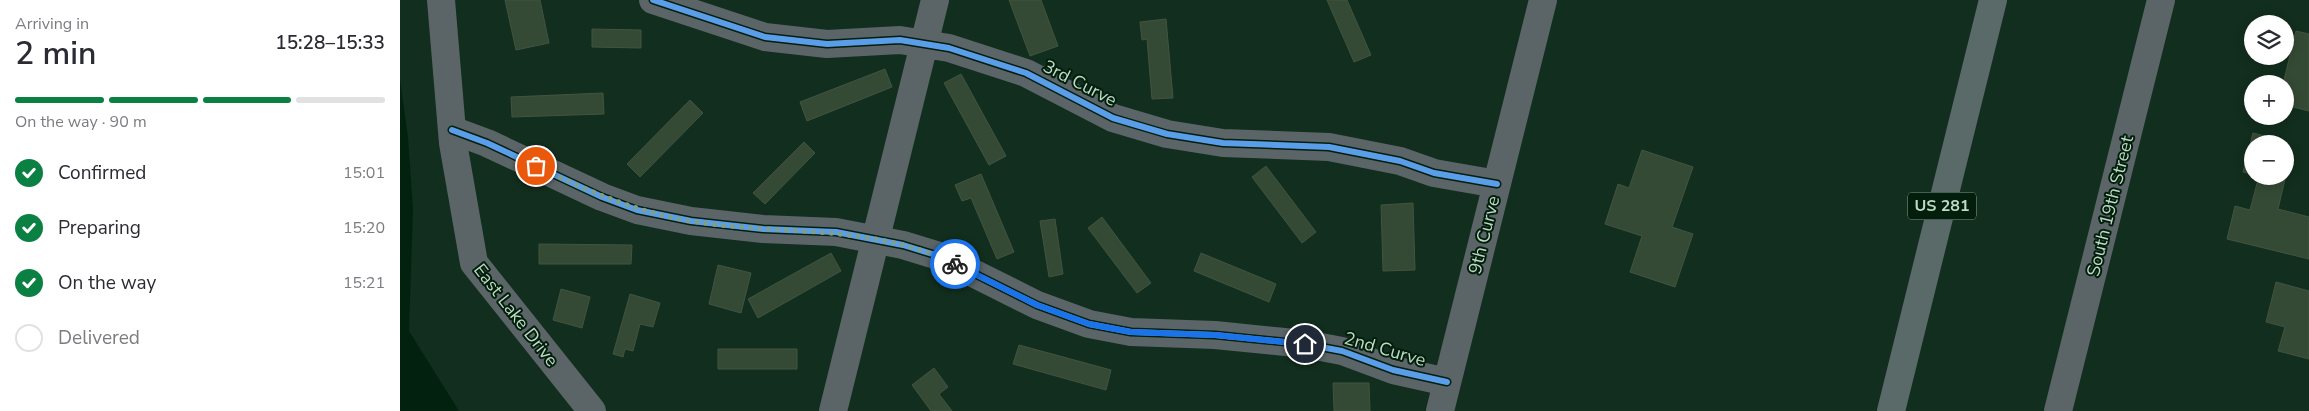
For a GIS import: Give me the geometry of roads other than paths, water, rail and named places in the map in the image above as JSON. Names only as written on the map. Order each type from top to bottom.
[{"type":"highway","name":"US 281","points":[[1891,411],[1993,0]]},
{"type":"street","name":"East Lake Drive","points":[[441,0],[452,130],[474,263],[592,411]]},
{"type":"street","name":"3rd Curve","points":[[653,0],[765,37],[828,44],[900,40],[948,48],[1026,73],[1113,118],[1167,134],[1224,143],[1329,147],[1400,161],[1434,173],[1497,184]]},
{"type":"street","points":[[833,411],[935,0]]},
{"type":"street","name":"9th Curve","points":[[1440,411],[1543,0]]},
{"type":"street","name":"South 19th Street","points":[[2058,411],[2161,0]]},
{"type":"street","name":"2nd Curve","points":[[452,130],[487,143],[602,197],[637,210],[691,221],[763,229],[836,232],[875,240],[939,256],[1037,305],[1089,324],[1131,332],[1215,335],[1305,344],[1342,351],[1393,370],[1447,382]]}]
